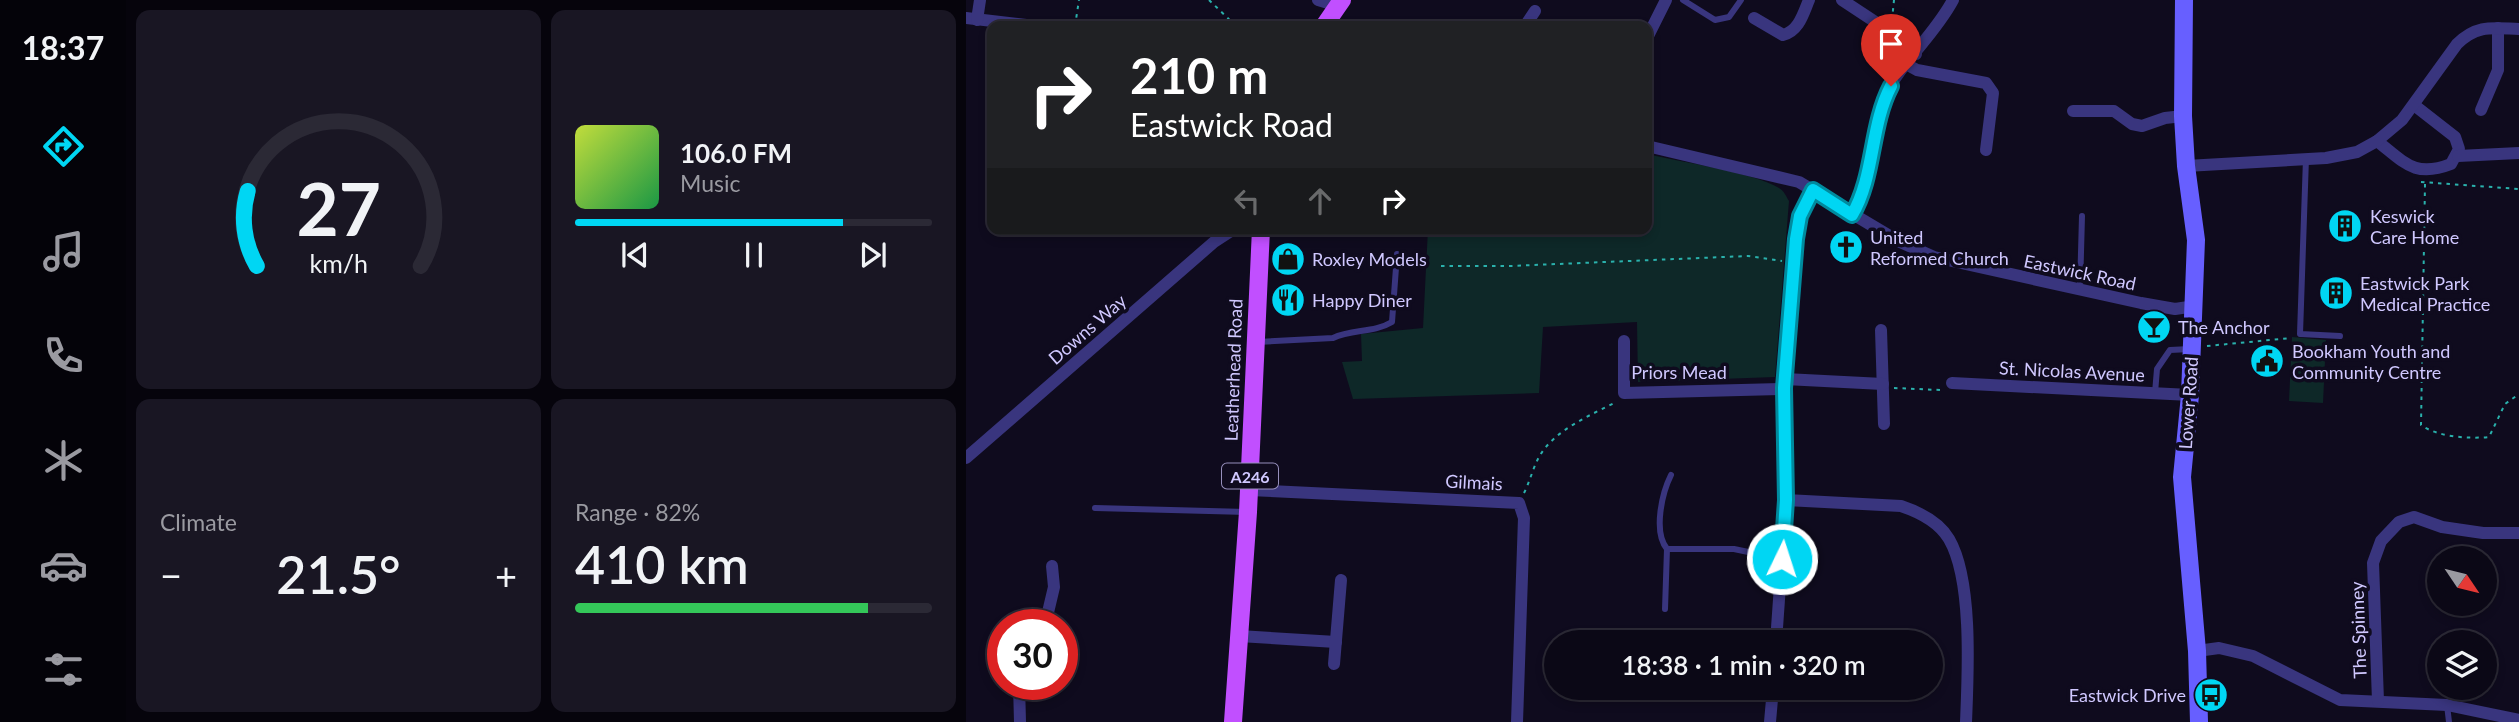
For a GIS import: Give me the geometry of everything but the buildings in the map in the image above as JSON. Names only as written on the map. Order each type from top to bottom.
[{"type":"main road","points":[[1327,21],[1340,3]]},
{"type":"main road","name":"Leatherhead Road","points":[[1233,722],[1248,512],[1261,235]]},
{"type":"street","points":[[980,0],[971,19],[989,21]]},
{"type":"street","points":[[1318,0],[1340,3]]},
{"type":"street","points":[[1652,28],[1666,0]]},
{"type":"street","points":[[1754,18],[1783,35],[1791,33],[1797,27],[1809,0]]},
{"type":"street","points":[[1842,0],[1889,31],[1916,54]]},
{"type":"street","points":[[1852,215],[1861,197],[1884,99],[1906,64],[1940,26],[1954,0]]},
{"type":"street","name":"Lower Road","points":[[2184,0],[2183,116],[2186,166],[2196,240],[2190,395],[2182,477],[2197,651],[2199,722]]},
{"type":"street","points":[[1528,21],[1535,11]]},
{"type":"street","points":[[2481,110],[2498,70],[2498,28]]},
{"type":"street","points":[[2186,166],[2347,155],[2377,141],[2414,105],[2462,39],[2474,30],[2519,29]]},
{"type":"street","points":[[1906,64],[1917,69],[1986,83],[1993,93],[1986,150]]},
{"type":"street","points":[[2414,105],[2455,137],[2458,156]]},
{"type":"street","points":[[2073,111],[2114,111],[2132,124],[2142,126],[2165,118],[2183,116]]},
{"type":"street","points":[[2377,141],[2407,165],[2421,170],[2443,167],[2458,156],[2519,153]]},
{"type":"street","name":"Eastwick Road","points":[[1652,147],[1785,177],[1813,190],[1898,241],[1934,257],[2080,291],[2175,309],[2195,306]]},
{"type":"street","points":[[1777,630],[1786,500],[1784,384],[1794,262],[1800,216],[1813,190]]},
{"type":"street","name":"Downs Way","points":[[966,458],[1225,235]]},
{"type":"street","points":[[1881,330],[1884,424]]},
{"type":"street","name":"Priors Mead","points":[[1624,341],[1624,393],[1784,384],[1883,384]]},
{"type":"street","name":"St. Nicolas Avenue","points":[[1952,383],[2190,395]]},
{"type":"street","name":"Gilmais","points":[[1249,490],[1519,503],[1524,518],[1517,722]]},
{"type":"street","points":[[1786,500],[1900,506],[1913,510],[1940,528],[1956,555],[1962,581],[1967,656],[1966,722]]},
{"type":"street","name":"The Spinney","points":[[2378,701],[2373,563],[2381,541],[2399,522],[2414,517],[2442,527],[2483,533],[2519,533]]},
{"type":"street","points":[[1049,609],[1054,587],[1052,566]]},
{"type":"street","points":[[1334,664],[1341,580]]},
{"type":"street","points":[[1239,636],[1336,642]]},
{"type":"street","points":[[2197,651],[2219,648],[2253,656],[2340,700],[2448,705],[2519,720]]},
{"type":"street","points":[[1019,700],[1020,722]]},
{"type":"street","points":[[1770,722],[1772,700]]},
{"type":"lane","points":[[1683,0],[1716,20],[1730,17],[1741,0]]},
{"type":"lane","points":[[2306,158],[2300,334],[2340,336]]},
{"type":"lane","points":[[2080,291],[2082,216]]},
{"type":"lane","points":[[1255,342],[1333,338],[1344,333],[1382,328],[1392,323],[1397,254]]},
{"type":"lane","points":[[2155,393],[2157,369],[2169,350],[2192,349]]},
{"type":"lane","points":[[1665,609],[1667,549],[1662,542],[1661,531],[1664,490],[1671,475]]},
{"type":"lane","points":[[1095,508],[1248,512]]},
{"type":"lane","points":[[1667,549],[1734,549],[1782,559]]},
{"type":"lane","points":[[2448,705],[2449,722]]},
{"type":"path","points":[[1076,21],[1079,0]]},
{"type":"path","points":[[1209,0],[1231,21]]},
{"type":"path","points":[[1889,31],[1894,0]]},
{"type":"path","points":[[2421,170],[2421,184],[2519,189]]},
{"type":"path","points":[[2425,184],[2421,425],[2432,433],[2444,435],[2489,436],[2505,404],[2519,394]]},
{"type":"path","points":[[1441,266],[1510,266],[1748,256],[1794,262]]},
{"type":"path","points":[[2192,349],[2228,341],[2290,339],[2300,326]]},
{"type":"path","points":[[1883,384],[1900,390],[1933,392],[1948,388],[1952,383]]},
{"type":"path","points":[[1519,503],[1540,455],[1549,444],[1584,418],[1616,402],[1624,393]]},
{"type":"green space","points":[[1652,155],[1767,182],[1784,192],[1789,201],[1775,377],[1638,382],[1637,322],[1543,327],[1539,393],[1353,399],[1342,362],[1362,361],[1361,334],[1423,328],[1428,235],[1652,235]]},
{"type":"green space","points":[[2292,337],[2326,340],[2323,403],[2289,401]]},
{"type":"place","name":"Keswick Care Home","points":[[2345,226]]},
{"type":"place","name":"United Reformed Church","points":[[1846,247]]},
{"type":"place","name":"Roxley Models","points":[[1288,259]]},
{"type":"place","name":"Eastwick Park Medical Practice","points":[[2336,293]]},
{"type":"place","name":"Happy Diner","points":[[1288,300]]},
{"type":"place","name":"The Anchor","points":[[2154,327]]},
{"type":"place","name":"Bookham Youth and Community Centre","points":[[2267,361]]},
{"type":"place","name":"Eastwick Drive","points":[[2211,695]]},
{"type":"route","points":[[1782,559],[1786,500],[1784,388],[1800,216],[1813,190],[1852,215],[1861,197],[1880,113],[1891,86]]}]
